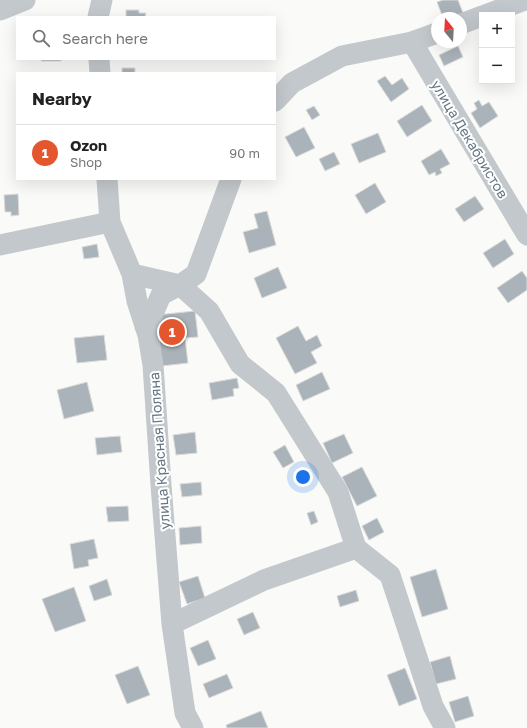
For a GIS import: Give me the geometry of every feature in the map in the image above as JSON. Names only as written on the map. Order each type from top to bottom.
[{"type":"street","points":[[0,10],[25,0]]},
{"type":"street","points":[[98,16],[102,0]]},
{"type":"street","points":[[493,12],[525,0]]},
{"type":"street","points":[[467,22],[479,17]]},
{"type":"street","points":[[276,100],[292,83],[342,56],[412,42],[431,35]]},
{"type":"street","name":"улица Декабристов","points":[[412,42],[527,235]]},
{"type":"street","points":[[99,60],[100,72]]},
{"type":"street","name":"улица Красная Поляна","points":[[107,180],[110,222],[132,274],[137,301],[148,335],[153,366],[172,624],[185,713],[193,728]]},
{"type":"street","points":[[145,327],[162,295],[196,274],[231,180]]},
{"type":"street","points":[[0,245],[110,222]]},
{"type":"street","points":[[132,274],[180,285],[209,311],[240,364],[276,392],[338,492],[356,548],[390,575],[433,706],[445,728]]},
{"type":"street","points":[[172,624],[264,580],[356,548]]},
{"type":"building","points":[[443,0],[458,0],[463,12],[441,12],[437,2]]},
{"type":"building","points":[[126,10],[139,10],[139,13],[146,13],[145,16],[126,16]]},
{"type":"building","points":[[454,48],[459,48],[463,57],[444,66],[439,55]]},
{"type":"building","points":[[42,60],[61,60],[61,61]]},
{"type":"building","points":[[122,68],[135,68],[135,72],[122,72]]},
{"type":"building","points":[[385,76],[392,85],[402,78],[409,89],[391,102],[377,81]]},
{"type":"building","points":[[479,100],[482,106],[489,102],[498,116],[480,128],[471,113],[477,109],[474,103]]},
{"type":"building","points":[[422,105],[432,121],[407,137],[397,121]]},
{"type":"building","points":[[314,106],[320,115],[312,120],[306,110]]},
{"type":"building","points":[[304,127],[315,148],[296,157],[285,137]]},
{"type":"building","points":[[378,133],[386,152],[359,163],[351,144]]},
{"type":"building","points":[[441,149],[450,164],[440,169],[442,173],[436,176],[435,172],[429,175],[421,161]]},
{"type":"building","points":[[334,152],[340,164],[325,171],[319,159]]},
{"type":"building","points":[[375,183],[386,202],[366,214],[355,195]]},
{"type":"building","points":[[18,194],[19,215],[11,216],[11,212],[5,212],[4,195]]},
{"type":"building","points":[[475,196],[484,209],[464,222],[455,209]]},
{"type":"building","points":[[267,211],[276,245],[249,253],[243,232],[258,228],[254,214]]},
{"type":"building","points":[[505,239],[514,254],[493,268],[483,253]]},
{"type":"building","points":[[97,244],[99,257],[84,259],[82,247]]},
{"type":"building","points":[[278,267],[287,288],[262,298],[254,278]]},
{"type":"building","points":[[522,271],[527,278],[527,290],[508,303],[497,288]]},
{"type":"building","points":[[195,311],[198,337],[185,338],[188,363],[162,366],[156,315]]},
{"type":"building","points":[[298,326],[306,341],[317,335],[322,346],[311,352],[317,363],[295,374],[276,338]]},
{"type":"building","points":[[104,335],[107,360],[77,363],[74,338]]},
{"type":"building","points":[[322,372],[330,389],[303,401],[296,385]]},
{"type":"building","points":[[237,378],[239,388],[233,389],[234,396],[212,400],[209,383]]},
{"type":"building","points":[[87,382],[94,411],[64,419],[57,390]]},
{"type":"building","points":[[195,432],[197,453],[176,455],[173,435]]},
{"type":"building","points":[[344,434],[353,453],[332,463],[323,443]]},
{"type":"building","points":[[120,436],[122,452],[97,455],[95,438]]},
{"type":"building","points":[[285,445],[294,462],[283,468],[273,452]]},
{"type":"building","points":[[362,467],[377,496],[357,506],[342,477]]},
{"type":"building","points":[[201,482],[202,495],[182,497],[180,484]]},
{"type":"building","points":[[128,506],[129,521],[108,522],[106,507]]},
{"type":"building","points":[[314,511],[318,522],[311,525],[307,513]]},
{"type":"building","points":[[377,518],[384,532],[369,540],[362,526]]},
{"type":"building","points":[[201,526],[202,543],[180,545],[179,528]]},
{"type":"building","points":[[94,539],[98,558],[88,560],[89,566],[74,569],[70,544]]},
{"type":"building","points":[[436,569],[448,609],[422,617],[410,577]]},
{"type":"building","points":[[198,576],[205,598],[187,604],[179,582]]},
{"type":"building","points":[[107,579],[112,595],[94,601],[89,586]]},
{"type":"building","points":[[74,587],[86,621],[55,632],[42,599]]},
{"type":"building","points":[[356,590],[359,601],[340,607],[337,596]]},
{"type":"building","points":[[253,612],[260,628],[244,635],[237,619]]},
{"type":"building","points":[[208,640],[216,659],[198,666],[190,648]]},
{"type":"building","points":[[450,656],[456,679],[436,684],[430,662]]},
{"type":"building","points":[[138,666],[150,695],[127,704],[115,675]]},
{"type":"building","points":[[405,668],[417,699],[399,706],[387,675]]},
{"type":"building","points":[[227,674],[233,688],[209,698],[203,684]]},
{"type":"building","points":[[468,696],[474,716],[455,722],[449,702]]},
{"type":"building","points":[[261,711],[268,728],[227,728],[226,725]]},
{"type":"place","name":"Ozon","points":[[172,332]]}]
